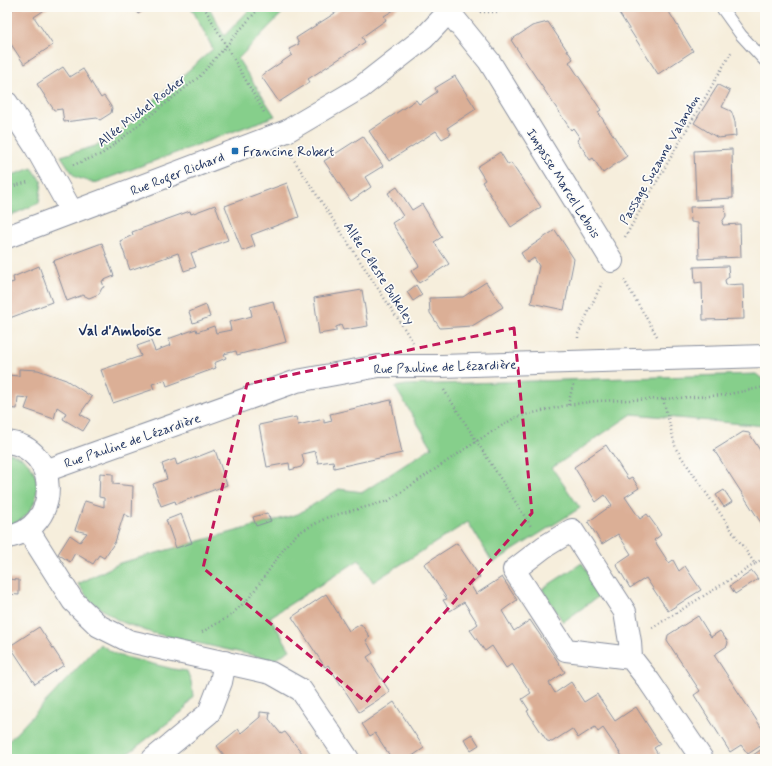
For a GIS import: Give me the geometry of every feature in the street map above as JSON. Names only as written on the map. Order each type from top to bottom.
[{"type":"street","name":"Rue Roger Richard","points":[[7,237],[287,131],[360,88],[424,38],[449,9]]},
{"type":"street","name":"Impasse Marcel Lebois","points":[[449,9],[489,61],[612,261]]},
{"type":"street","points":[[7,103],[35,146],[72,212]]},
{"type":"street","name":"Rue Pauline de Lézardière","points":[[45,471],[297,382],[379,366],[429,366],[765,356]]},
{"type":"street","points":[[7,442],[13,442],[26,449],[37,458],[45,471],[49,487],[47,503],[39,518],[28,530],[14,536],[7,537]]},
{"type":"street","points":[[28,530],[73,601],[100,626],[129,641],[185,655],[225,662],[271,673],[301,690],[348,759]]},
{"type":"street","points":[[631,650],[566,650],[514,570],[544,547],[572,530],[625,612],[631,650],[649,681],[702,759]]},
{"type":"street","points":[[153,759],[209,713],[221,682],[225,662]]},
{"type":"lane","points":[[721,7],[741,35],[765,61]]},
{"type":"path","name":"Allée Céleste Bulkeley","points":[[204,7],[277,135],[429,366],[544,547]]},
{"type":"path","name":"Allée Michel Rocher","points":[[7,188],[23,184],[102,154],[199,77],[260,7]]},
{"type":"path","points":[[449,9],[496,12],[518,7]]},
{"type":"path","name":"Passage Suzanne Valandon","points":[[578,362],[578,334],[612,261],[741,35]]},
{"type":"path","points":[[612,261],[671,359]]},
{"type":"path","points":[[185,655],[189,639],[230,616],[250,597],[288,543],[298,533],[328,517],[388,501],[477,441],[516,417],[568,405],[596,401],[724,395],[765,387]]},
{"type":"path","points":[[663,399],[676,449],[755,564]]},
{"type":"path","points":[[631,650],[765,558]]},
{"type":"highlighted area","points":[[514,328],[532,513],[366,702],[203,568],[247,384]]},
{"type":"green space","points":[[191,7],[209,7],[224,36],[252,7],[288,7],[238,59],[275,116],[95,183],[75,177],[61,156],[95,146],[128,126],[152,102],[213,49]]},
{"type":"green space","points":[[32,168],[42,182],[39,203],[7,217],[7,177]]},
{"type":"green space","points":[[756,374],[765,381],[765,426],[632,414],[552,468],[580,508],[493,563],[468,522],[373,582],[359,560],[270,617],[290,650],[274,660],[152,633],[119,621],[90,601],[78,584],[120,563],[298,514],[339,489],[363,492],[432,447],[395,387],[406,385]]},
{"type":"green space","points":[[7,452],[15,454],[27,462],[33,470],[37,490],[31,509],[25,516],[17,522],[7,525]]},
{"type":"green space","points":[[582,563],[602,594],[563,622],[542,589]]},
{"type":"green space","points":[[100,644],[117,655],[187,671],[191,681],[193,696],[183,711],[121,759],[7,759],[7,743]]},
{"type":"building","points":[[17,7],[49,7],[34,17],[53,45],[24,64],[7,38],[7,13]]},
{"type":"building","points":[[134,7],[149,7],[138,14]]},
{"type":"building","points":[[343,7],[399,7],[384,16],[386,20],[362,37],[365,42],[308,79],[310,82],[279,102],[261,76],[292,55],[289,49],[299,44],[296,38]]},
{"type":"building","points":[[628,7],[666,7],[693,51],[658,74],[619,13]]},
{"type":"building","points":[[548,22],[573,59],[569,62],[601,110],[598,112],[627,156],[603,173],[593,158],[590,160],[577,140],[580,138],[573,128],[571,130],[511,40],[532,26]]},
{"type":"building","points":[[63,67],[70,77],[83,69],[101,98],[104,96],[112,108],[111,113],[100,120],[97,118],[64,122],[62,109],[54,110],[37,84]]},
{"type":"building","points":[[455,76],[476,109],[447,128],[451,134],[442,139],[436,131],[389,161],[369,131],[416,100],[419,104],[437,92],[435,88]]},
{"type":"building","points":[[718,85],[730,91],[722,107],[731,111],[732,113],[735,122],[736,136],[718,138],[694,123]]},
{"type":"building","points":[[363,136],[383,166],[365,177],[371,187],[351,201],[324,161]]},
{"type":"building","points":[[732,149],[733,198],[696,200],[694,151]]},
{"type":"building","points":[[500,152],[508,165],[511,163],[541,207],[511,227],[482,182],[485,180],[477,167]]},
{"type":"building","points":[[287,183],[299,217],[251,235],[255,246],[242,251],[225,206]]},
{"type":"building","points":[[397,187],[412,210],[422,204],[442,237],[434,242],[449,264],[419,283],[411,271],[419,266],[392,223],[403,216],[388,193]]},
{"type":"building","points":[[215,205],[228,240],[191,253],[196,267],[184,271],[178,253],[130,270],[120,241],[133,235],[132,232],[190,211],[191,214]]},
{"type":"building","points":[[725,206],[726,216],[722,222],[723,225],[740,224],[741,257],[699,259],[698,223],[691,222],[690,207]]},
{"type":"building","points":[[555,230],[574,259],[564,310],[531,303],[539,266],[534,258],[527,263],[521,253]]},
{"type":"building","points":[[102,243],[114,276],[102,281],[104,287],[99,294],[89,298],[83,295],[67,301],[53,261]]},
{"type":"building","points":[[39,266],[52,302],[7,319],[7,284],[14,282],[13,277]]},
{"type":"building","points":[[728,266],[729,277],[725,280],[726,285],[743,284],[744,319],[703,320],[702,282],[695,283],[694,267]]},
{"type":"building","points":[[486,282],[503,307],[472,326],[440,328],[430,313],[429,298],[463,297]]},
{"type":"building","points":[[416,285],[422,295],[413,301],[407,292]]},
{"type":"building","points":[[362,290],[368,326],[343,330],[341,325],[336,327],[336,331],[319,334],[314,298]]},
{"type":"building","points":[[273,301],[286,342],[237,355],[236,351],[224,354],[226,358],[214,363],[216,368],[167,386],[165,380],[152,384],[154,389],[113,403],[101,370],[141,356],[137,346],[151,341],[155,351],[171,345],[168,339],[196,329],[197,332],[214,326],[216,333],[231,330],[229,322],[252,316],[250,307]]},
{"type":"building","points":[[206,305],[210,317],[193,323],[189,312]]},
{"type":"building","points":[[19,369],[38,370],[66,380],[92,397],[80,414],[90,420],[83,431],[63,419],[66,413],[57,407],[54,419],[25,409],[29,398],[18,397],[17,409],[7,408],[7,375],[19,376]]},
{"type":"building","points":[[391,400],[402,453],[334,468],[333,461],[318,463],[315,451],[302,454],[304,463],[301,467],[290,470],[289,463],[267,467],[259,425],[296,417],[298,425],[324,419],[324,423],[332,421],[330,414]]},
{"type":"building","points":[[743,432],[749,433],[765,458],[765,467],[763,468],[765,471],[765,529],[714,450]]},
{"type":"building","points":[[606,445],[628,479],[632,477],[639,488],[625,497],[640,519],[647,514],[655,525],[661,535],[654,540],[669,563],[673,560],[679,571],[685,566],[701,590],[668,611],[646,578],[630,588],[616,564],[631,554],[618,534],[602,544],[588,522],[612,505],[605,495],[596,502],[574,467]]},
{"type":"building","points":[[215,450],[227,485],[176,504],[175,501],[161,506],[153,484],[167,479],[162,464],[175,459],[177,465]]},
{"type":"building","points":[[100,473],[113,474],[113,484],[133,486],[132,518],[124,514],[115,542],[104,558],[99,555],[93,564],[75,553],[70,562],[58,554],[70,535],[80,542],[87,533],[75,530],[85,501],[104,507],[104,498],[99,497]]},
{"type":"building","points":[[724,490],[732,502],[724,507],[716,495]]},
{"type":"building","points":[[267,513],[271,521],[256,526],[253,517]]},
{"type":"building","points":[[181,514],[192,543],[176,548],[166,520]]},
{"type":"building","points":[[457,543],[480,577],[470,584],[476,594],[502,577],[517,600],[502,611],[514,631],[530,620],[565,672],[549,683],[555,693],[571,682],[584,702],[597,694],[615,721],[636,707],[660,744],[654,748],[661,759],[624,759],[603,728],[598,732],[595,727],[578,738],[572,729],[552,742],[547,741],[527,711],[529,710],[522,699],[531,693],[512,664],[506,668],[492,646],[485,651],[470,630],[478,624],[464,602],[450,611],[443,600],[447,599],[424,564]]},
{"type":"building","points":[[752,571],[758,579],[735,594],[730,586]]},
{"type":"building","points":[[7,579],[19,580],[19,595],[8,594],[8,600],[7,600]]},
{"type":"building","points":[[326,594],[349,631],[361,624],[370,637],[366,640],[373,653],[367,657],[390,692],[359,712],[328,665],[325,667],[292,617]]},
{"type":"building","points":[[698,616],[711,637],[720,631],[728,642],[727,646],[714,655],[763,730],[765,729],[765,743],[748,754],[741,745],[730,752],[694,695],[700,691],[667,641],[668,635]]},
{"type":"building","points":[[39,627],[64,665],[35,684],[10,646]]},
{"type":"building","points":[[394,702],[424,748],[408,759],[392,759],[375,733],[370,736],[362,724]]},
{"type":"building","points":[[260,712],[270,713],[269,719],[281,734],[285,732],[307,759],[264,759],[260,755],[255,759],[227,759],[217,746],[238,729],[241,733],[260,717]]},
{"type":"building","points":[[472,734],[479,745],[471,750],[464,739]]},
{"type":"building","points":[[765,747],[765,759],[747,759]]},
{"type":"place","name":"Francine Robert","points":[[235,151]]},
{"type":"district","name":"Val d'Amboise","points":[[120,330]]}]
